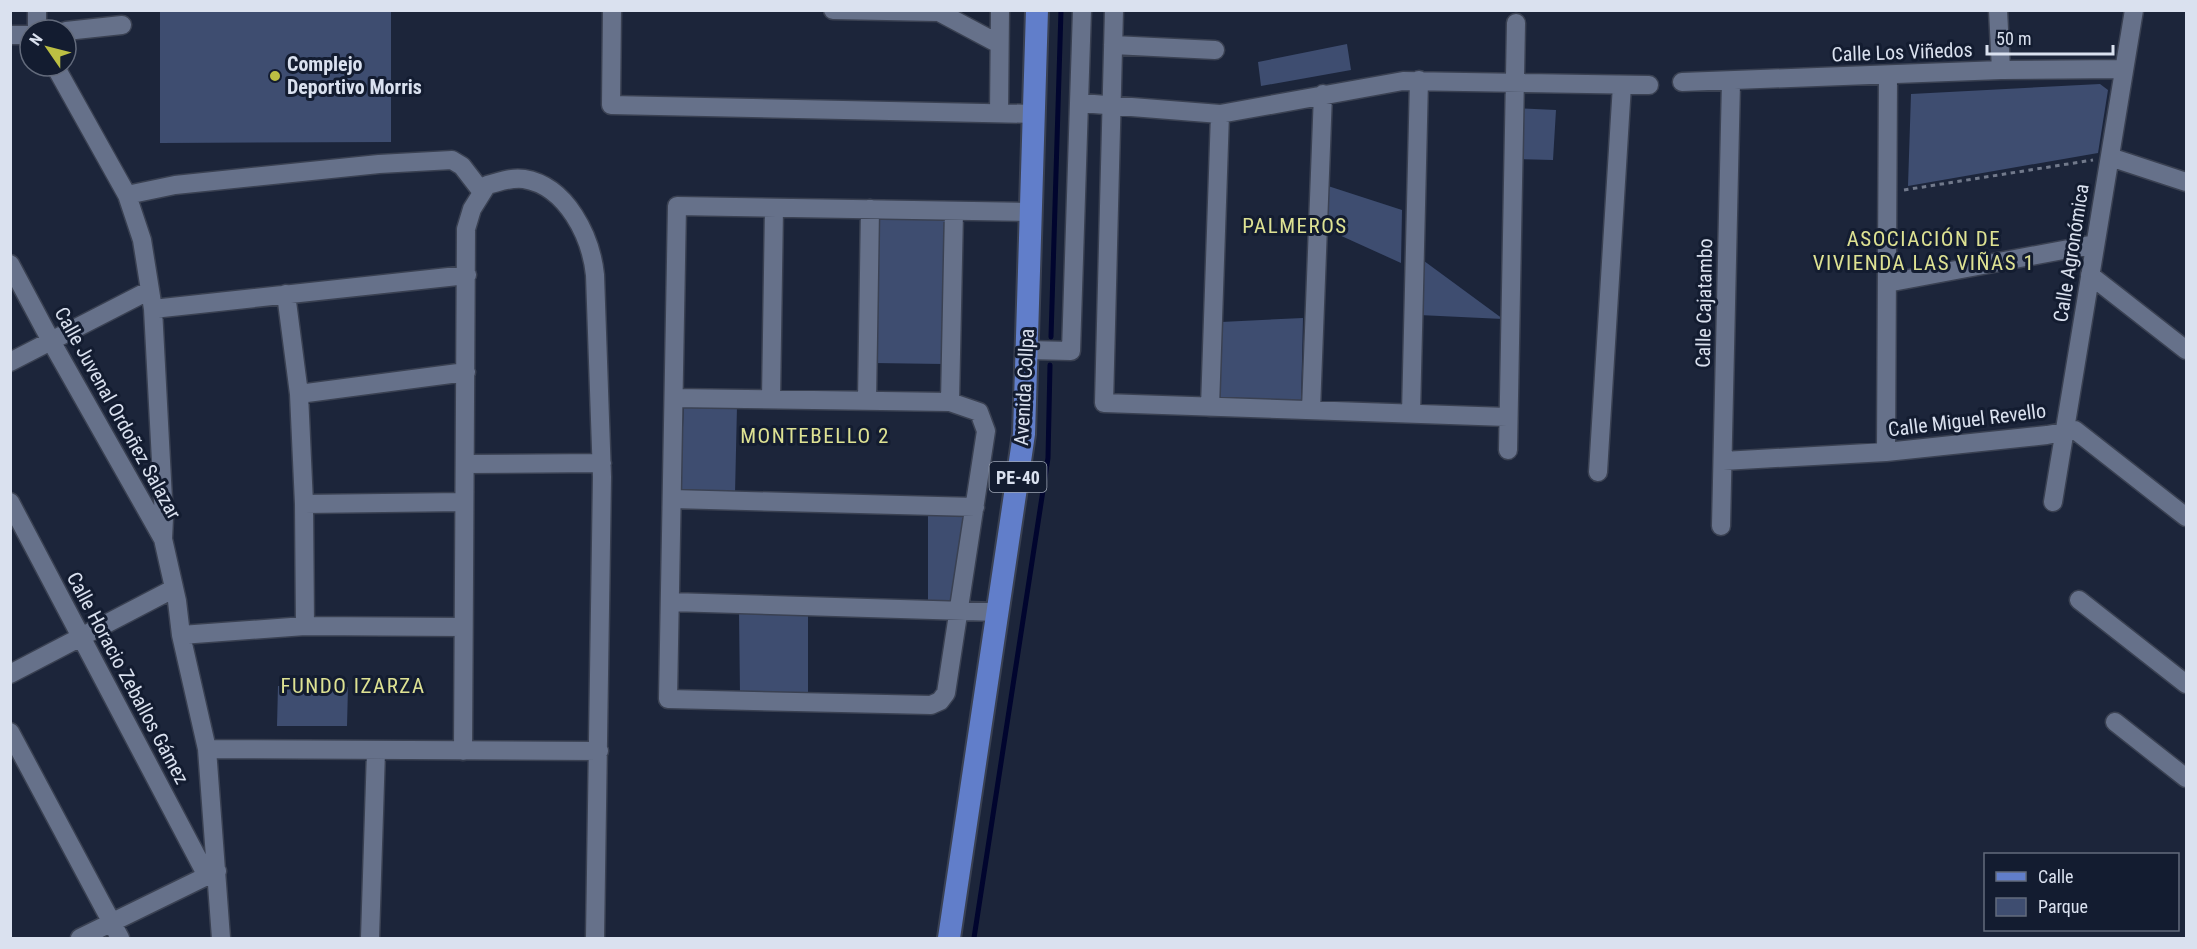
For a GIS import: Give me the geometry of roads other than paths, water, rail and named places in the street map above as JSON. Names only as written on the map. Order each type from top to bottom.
[{"type":"main road","name":"Avenida Collpa","points":[[949,939],[1024,434],[1037,10]]},
{"type":"street","points":[[612,10],[610,105],[1035,114]]},
{"type":"street","points":[[833,10],[939,12],[999,44]]},
{"type":"street","points":[[999,113],[1000,10]]},
{"type":"street","points":[[1027,350],[1071,351],[1081,103],[1082,10]]},
{"type":"street","points":[[1114,10],[1104,403],[1507,417]]},
{"type":"street","points":[[1998,10],[2001,70]]},
{"type":"street","name":"Calle Agronómica","points":[[2053,502],[2134,10]]},
{"type":"street","points":[[1508,450],[1516,23]]},
{"type":"street","points":[[78,30],[122,25]]},
{"type":"street","points":[[1113,45],[1215,50]]},
{"type":"street","name":"Calle Los Viñedos","points":[[1682,82],[1731,82],[2001,70],[2124,69]]},
{"type":"street","points":[[1886,452],[1888,75]]},
{"type":"street","points":[[62,78],[127,195],[142,240],[153,309],[164,518],[163,539]]},
{"type":"street","points":[[1081,103],[1220,114],[1384,82],[1419,80],[1515,84],[1649,85]]},
{"type":"street","points":[[1411,414],[1419,80]]},
{"type":"street","name":"Calle Cajatambo","points":[[1720,526],[1731,82]]},
{"type":"street","points":[[1598,472],[1622,85]]},
{"type":"street","points":[[1311,410],[1323,94]]},
{"type":"street","points":[[1210,407],[1220,114]]},
{"type":"street","points":[[2110,157],[2187,182]]},
{"type":"street","points":[[127,195],[175,184],[379,164],[452,160],[462,166],[482,192]]},
{"type":"street","points":[[463,750],[466,229],[472,208],[487,185],[507,179],[535,183],[563,203],[583,230],[593,259],[595,275],[602,463],[595,939]]},
{"type":"street","points":[[674,398],[950,402],[979,412],[986,431],[946,693],[940,701],[931,705],[668,699],[677,206],[1032,212]]},
{"type":"street","points":[[771,399],[774,208]]},
{"type":"street","points":[[867,401],[870,209]]},
{"type":"street","points":[[950,402],[954,211]]},
{"type":"street","points":[[1887,283],[2095,244]]},
{"type":"street","name":"Calle Juvenal Ordoñez Salazar","points":[[10,264],[163,539],[177,601],[181,635],[207,749],[212,873],[221,939]]},
{"type":"street","points":[[153,309],[467,275]]},
{"type":"street","points":[[2090,275],[2187,350]]},
{"type":"street","points":[[10,362],[150,290]]},
{"type":"street","points":[[286,294],[299,394],[304,504],[305,626]]},
{"type":"street","points":[[299,394],[466,372]]},
{"type":"street","name":"Calle Miguel Revello","points":[[1723,461],[1886,452],[2048,435],[2065,430],[2075,430],[2187,517]]},
{"type":"street","points":[[466,464],[602,463]]},
{"type":"street","points":[[672,499],[975,507]]},
{"type":"street","name":"Calle Horacio Zeballos Gámez","points":[[10,502],[80,638],[212,873]]},
{"type":"street","points":[[304,504],[463,502]]},
{"type":"street","points":[[10,674],[173,589]]},
{"type":"street","points":[[2079,600],[2187,684]]},
{"type":"street","points":[[670,602],[960,609],[998,612]]},
{"type":"street","points":[[181,635],[305,626],[462,627]]},
{"type":"street","points":[[2115,722],[2187,778]]},
{"type":"street","points":[[10,732],[116,931]]},
{"type":"street","points":[[207,749],[599,751]]},
{"type":"street","points":[[370,939],[376,751]]},
{"type":"street","points":[[80,939],[116,931],[212,873]]},
{"type":"waterway","points":[[1051,337],[1061,10]]},
{"type":"waterway","points":[[974,938],[1048,458],[1050,365]]},
{"type":"place","name":"Complejo Deportivo Morris","points":[[275,76]]},
{"type":"district","name":"PALMEROS","points":[[1295,226]]},
{"type":"district","name":"ASOCIACIÓN DE VIVIENDA LAS VIÑAS 1","points":[[1924,251]]},
{"type":"district","name":"MONTEBELLO 2","points":[[815,436]]},
{"type":"district","name":"FUNDO IZARZA","points":[[353,686]]}]
